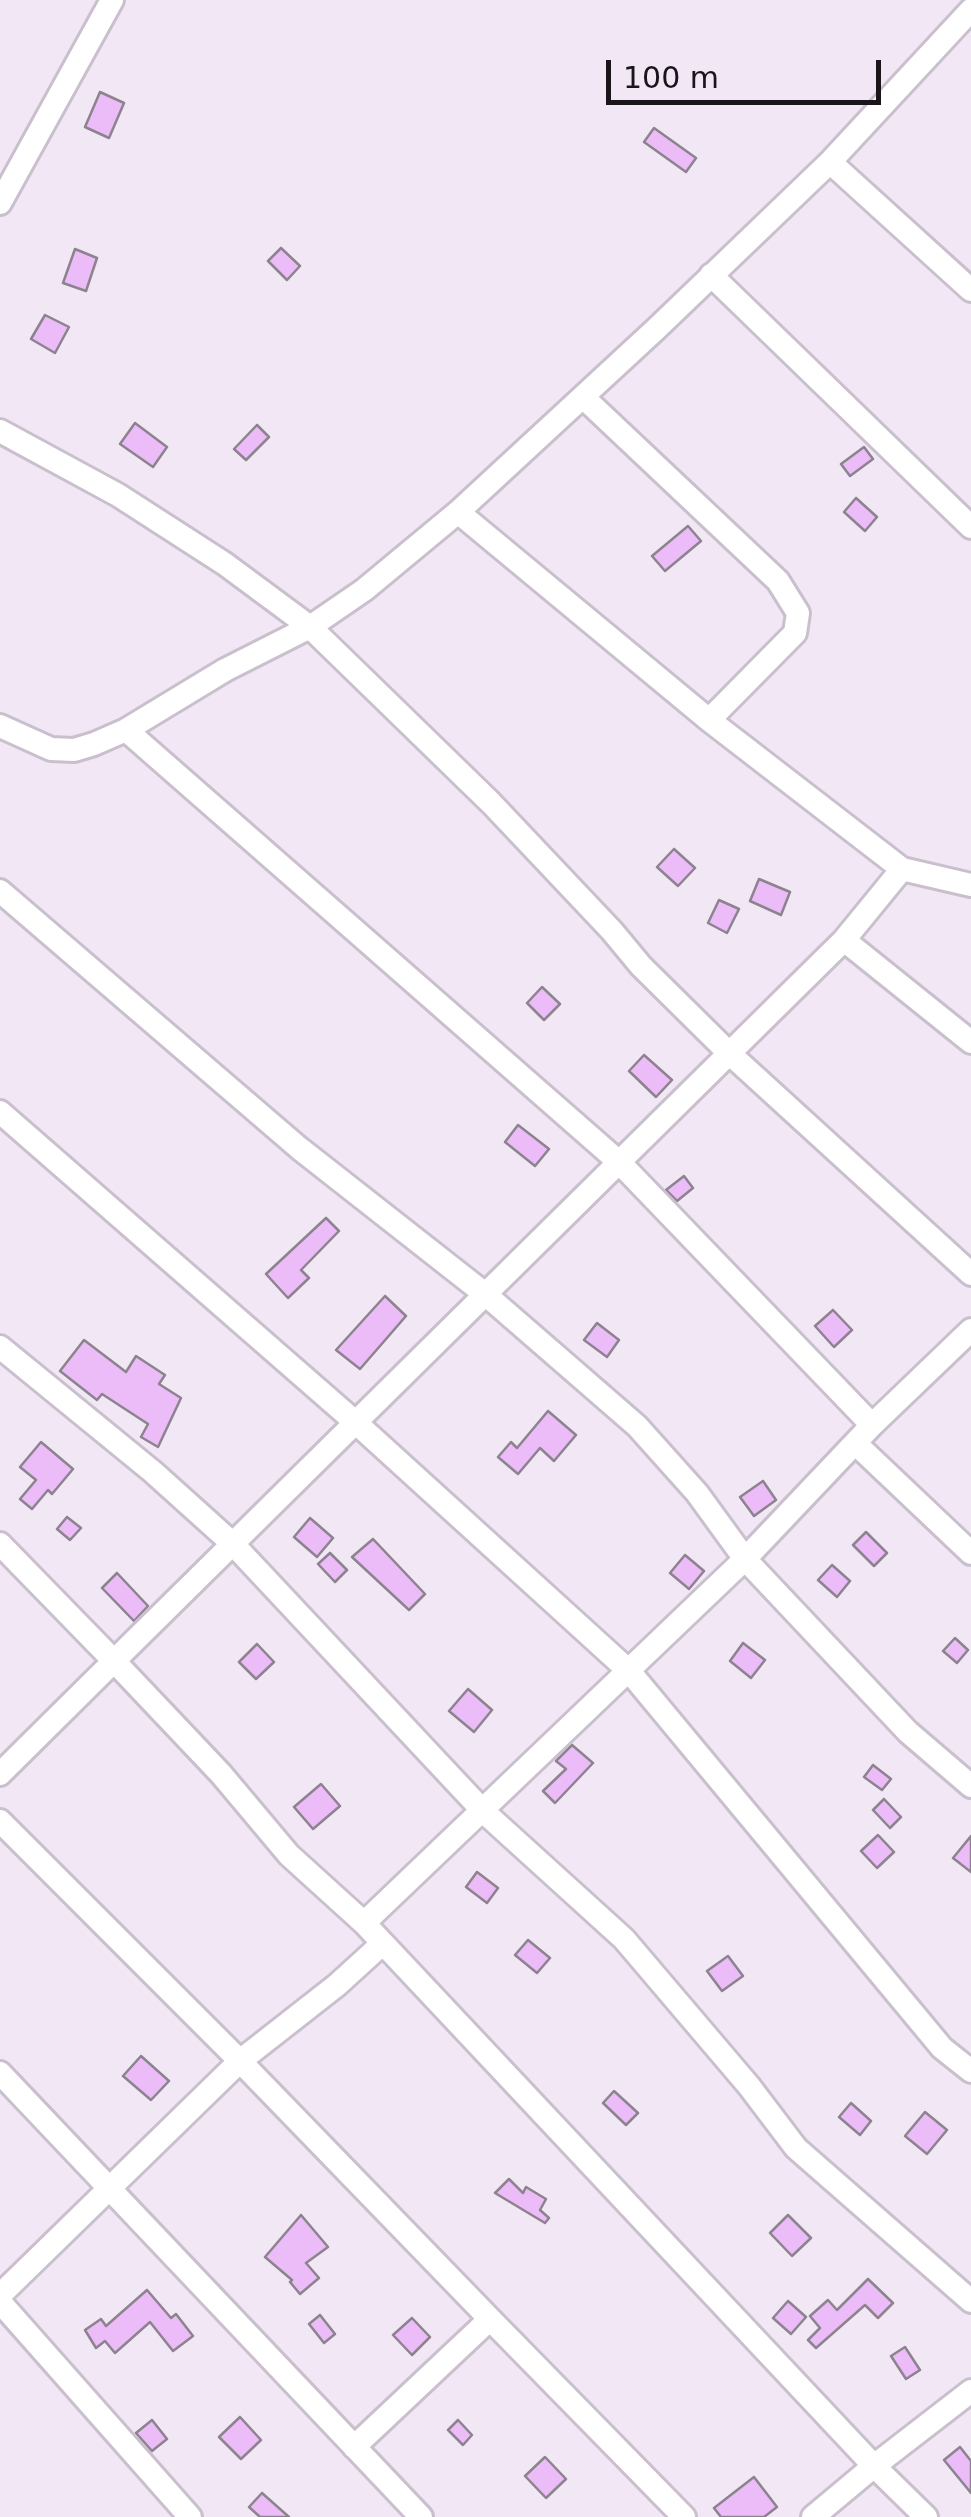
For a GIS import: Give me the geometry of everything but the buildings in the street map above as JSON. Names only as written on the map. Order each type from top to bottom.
[{"type":"street","points":[[0,203],[112,0]]},
{"type":"street","points":[[0,726],[51,748],[74,750],[126,730],[225,670],[310,627],[364,590],[458,512],[830,162],[971,10]]},
{"type":"street","points":[[830,162],[971,290]]},
{"type":"street","points":[[710,275],[971,527]]},
{"type":"street","points":[[582,397],[778,581],[798,613],[794,633],[709,720]]},
{"type":"street","points":[[0,432],[118,495],[226,564],[310,627],[491,803],[612,930],[641,966],[729,1053],[971,1274]]},
{"type":"street","points":[[458,512],[709,720],[902,868],[971,885]]},
{"type":"street","points":[[126,730],[619,1162],[872,1425]]},
{"type":"street","points":[[0,1774],[844,940],[902,868]]},
{"type":"street","points":[[0,891],[299,1148],[485,1294],[636,1426],[697,1493],[745,1559],[908,1732],[971,1786]]},
{"type":"street","points":[[844,940],[971,1042]]},
{"type":"street","points":[[0,1112],[354,1421],[629,1672],[942,2048],[971,2072]]},
{"type":"street","points":[[364,1923],[745,1559],[872,1425],[971,1330]]},
{"type":"street","points":[[0,1347],[233,1544],[484,1812],[624,1939],[749,2086],[796,2148],[971,2301]]},
{"type":"street","points":[[855,1443],[971,1553]]},
{"type":"street","points":[[0,1544],[114,1660],[290,1855],[364,1923],[926,2517]]},
{"type":"street","points":[[0,1821],[684,2517]]},
{"type":"street","points":[[190,2517],[0,2298],[240,2061],[382,1944]]},
{"type":"street","points":[[0,2074],[422,2517]]},
{"type":"street","points":[[354,2448],[490,2319]]},
{"type":"street","points":[[813,2517],[971,2392]]}]
